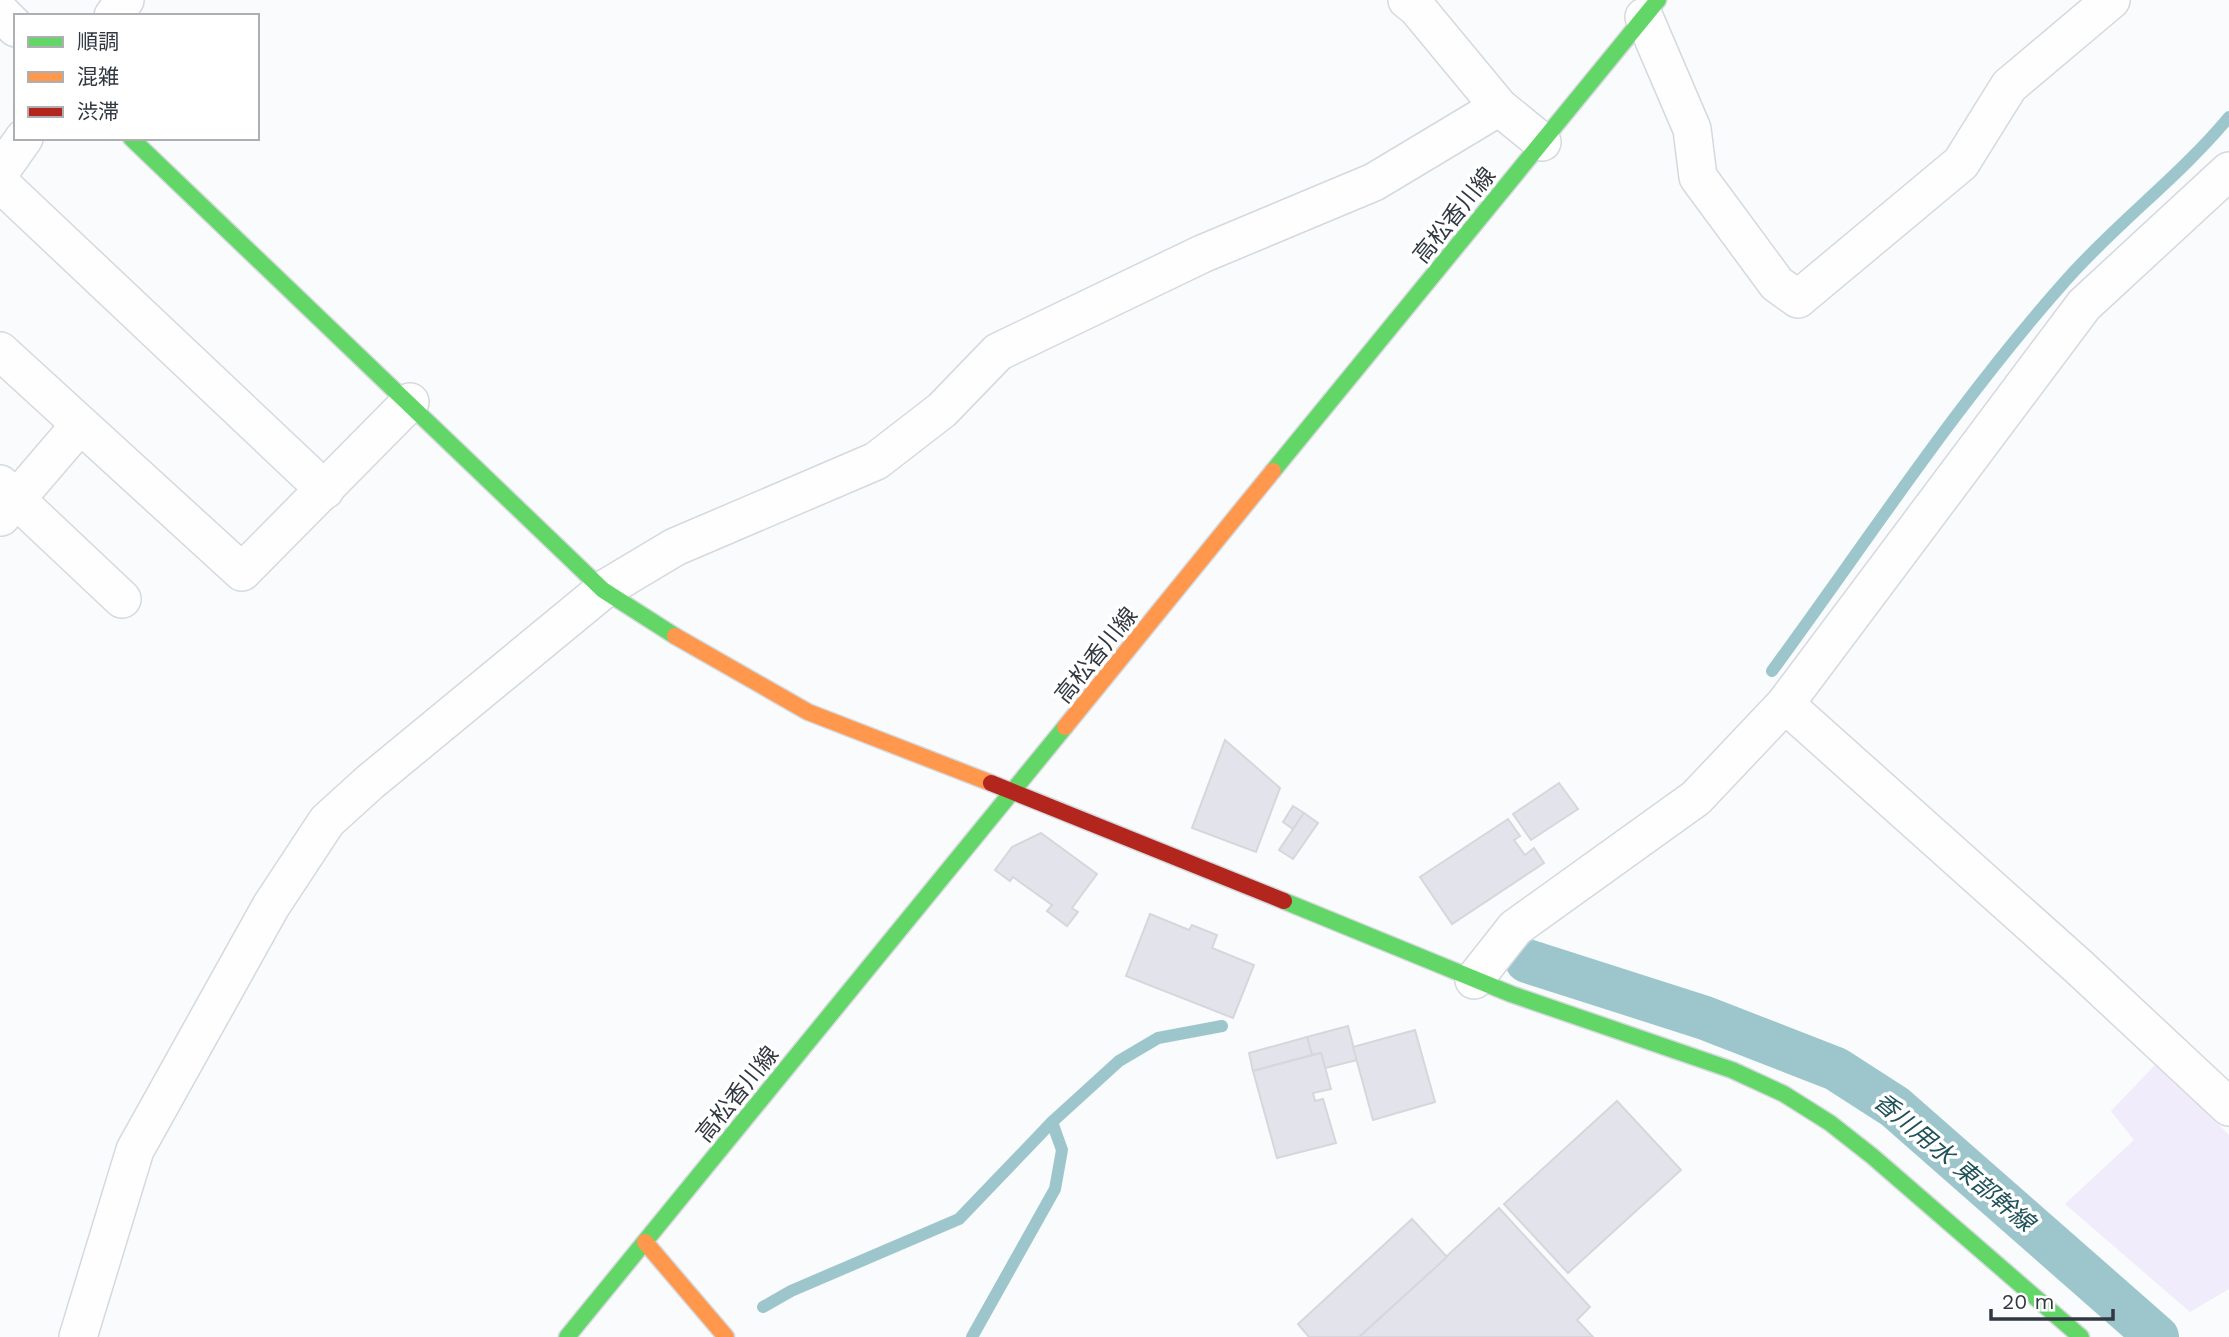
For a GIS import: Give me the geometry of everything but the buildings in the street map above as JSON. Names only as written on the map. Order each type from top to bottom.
[{"type":"street","points":[[1407,0],[1417,8],[1499,107],[1542,142]]},
{"type":"street","points":[[1651,9],[1692,129],[1698,177],[1777,284],[1798,299],[1961,163],[2009,86],[2111,0]]},
{"type":"street","name":"高松香川線","points":[[567,1337],[1651,9]]},
{"type":"street","points":[[0,12],[14,26]]},
{"type":"street","points":[[78,1337],[135,1150],[271,905],[327,821],[603,590],[675,547],[876,461],[942,410],[998,352],[1202,254],[1374,182],[1499,107]]},
{"type":"street","points":[[0,172],[23,140]]},
{"type":"street","points":[[133,140],[410,402],[603,590],[688,645],[808,712],[1014,792],[1474,979],[1732,1070],[1784,1094],[1830,1123],[1872,1156],[2081,1337]]},
{"type":"street","points":[[1474,979],[1515,928],[1696,798],[1784,704],[2084,305],[2229,171]]},
{"type":"street","points":[[0,183],[326,490]]},
{"type":"street","points":[[0,351],[79,426],[242,572],[326,490],[410,402]]},
{"type":"street","points":[[79,426],[5,500],[121,599]]},
{"type":"street","points":[[1784,704],[2079,967],[2229,1107]]},
{"type":"street","points":[[645,1242],[726,1337]]},
{"type":"shaded area","points":[[2158,1062],[2229,1135],[2229,1289],[2190,1312],[2065,1204],[2134,1140],[2111,1111]]},
{"type":"waterway","points":[[1772,671],[1989,372],[2068,278],[2190,159],[2229,117]]},
{"type":"waterway","name":"香川用水 東部幹線","points":[[1527,961],[1705,1018],[1836,1069],[1895,1107],[2157,1337]]},
{"type":"waterway","points":[[763,1307],[791,1291],[959,1219],[1052,1122],[1119,1061],[1158,1038],[1222,1026]]},
{"type":"waterway","points":[[972,1337],[1055,1189],[1062,1150],[1052,1122]]},
{"type":"traffic: fast","points":[[1273,471],[1658,0]]},
{"type":"traffic: fast","points":[[133,140],[603,590],[675,636]]},
{"type":"traffic: fast","points":[[567,1337],[1065,727]]},
{"type":"traffic: fast","points":[[1284,901],[1511,994],[1732,1070],[1784,1094],[1830,1123],[1872,1156],[2081,1337]]},
{"type":"traffic: slow","points":[[1065,727],[1273,471]]},
{"type":"traffic: slow","points":[[675,636],[808,712],[991,783]]},
{"type":"traffic: slow","points":[[645,1242],[726,1337]]},
{"type":"traffic: jam","points":[[991,783],[1284,901]]}]
